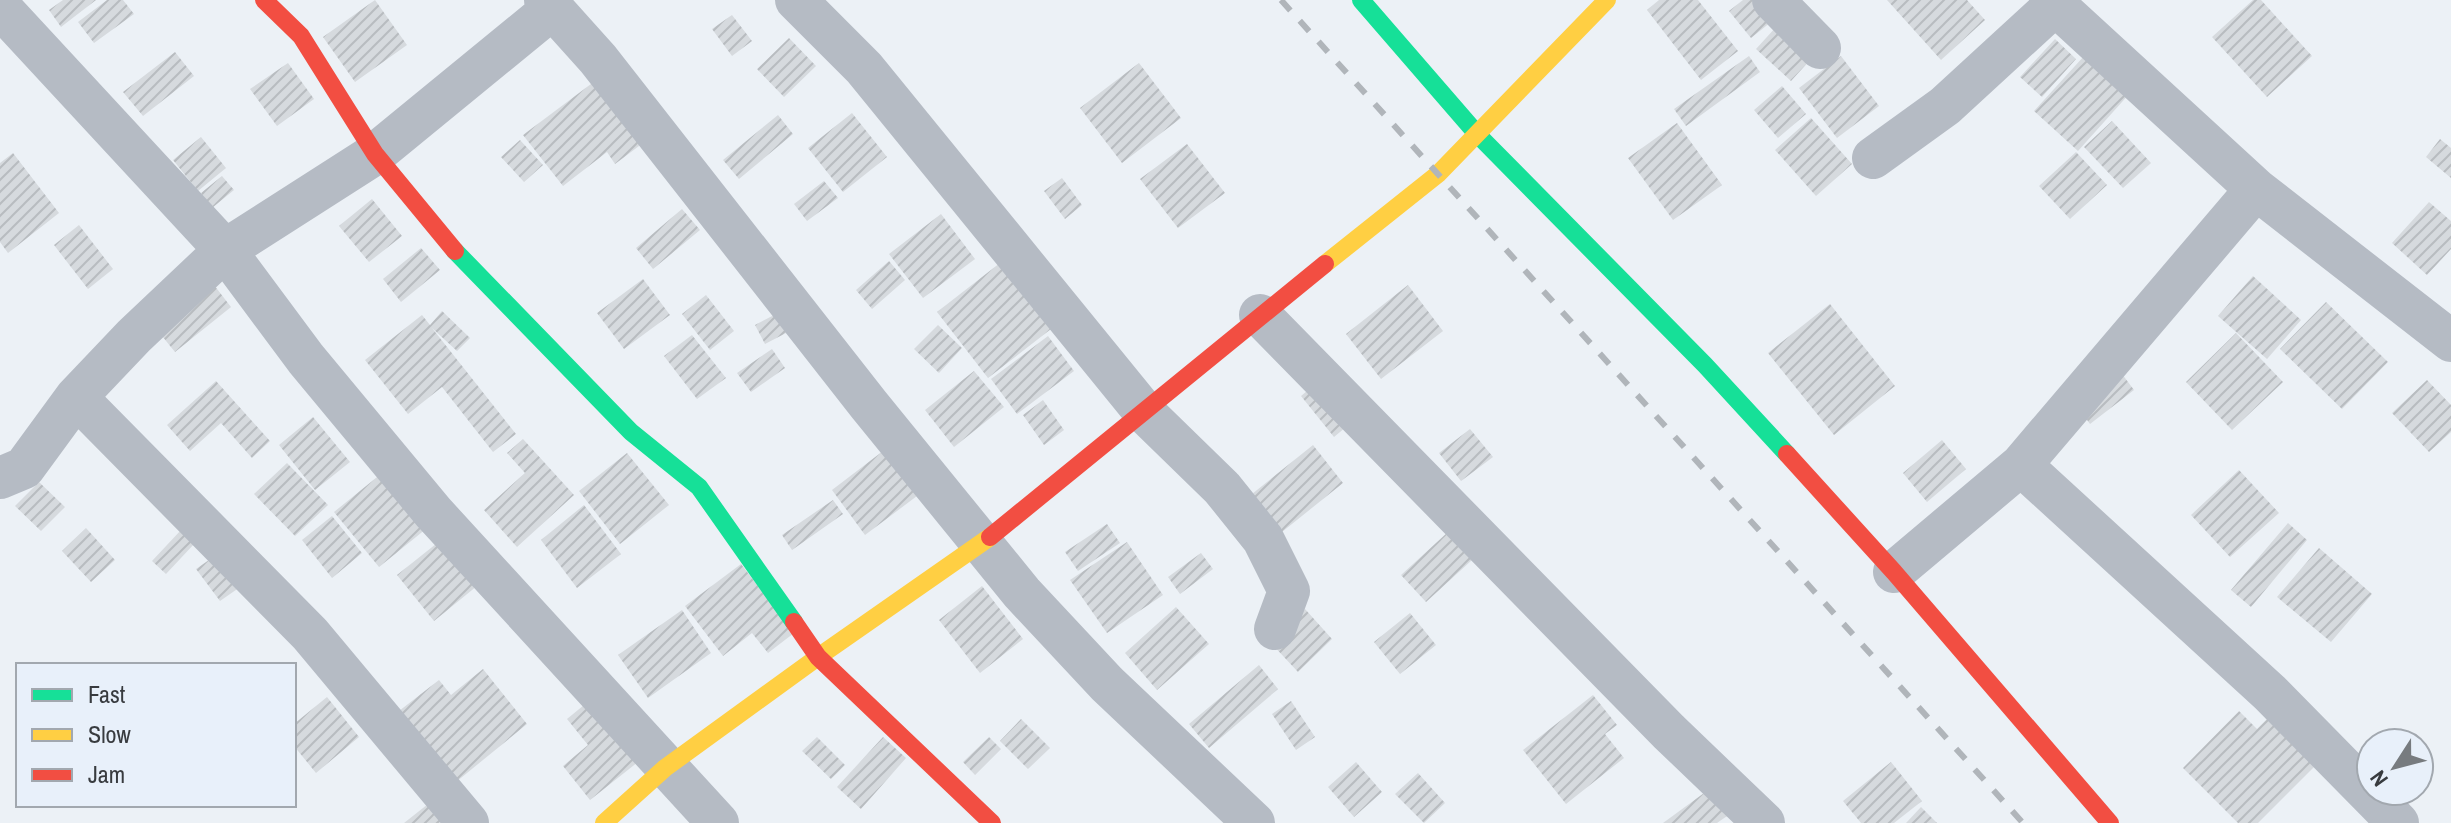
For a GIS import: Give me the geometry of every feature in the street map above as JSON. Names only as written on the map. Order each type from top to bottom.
[{"type":"street","points":[[264,0],[301,36],[375,154],[457,253],[631,432],[699,487],[818,657],[992,823]]},
{"type":"street","points":[[796,0],[864,68],[1145,413],[1222,488],[1263,539],[1289,591],[1275,629]]},
{"type":"street","points":[[1361,0],[1477,134],[1705,365],[1894,572],[2110,823]]},
{"type":"street","points":[[604,823],[665,768],[982,544],[1145,413],[1260,315],[1438,174],[1607,0]]},
{"type":"street","points":[[1773,0],[1820,48]]},
{"type":"street","points":[[1873,158],[1945,106],[2052,3],[2256,189],[2451,341]]},
{"type":"street","points":[[0,478],[24,468],[76,397],[134,336],[225,250],[375,154],[548,4],[598,59],[1022,593],[1107,684],[1254,823]]},
{"type":"street","points":[[0,7],[225,250],[306,359],[433,512],[718,823]]},
{"type":"street","points":[[1894,572],[2021,465],[2256,189]]},
{"type":"street","points":[[1260,315],[1658,721],[1764,823]]},
{"type":"street","points":[[76,397],[310,634],[468,823]]},
{"type":"street","points":[[2021,465],[2270,693],[2398,823]]},
{"type":"building","points":[[63,0],[96,0],[61,27],[49,10]]},
{"type":"building","points":[[107,0],[123,0],[134,14],[94,43],[78,22]]},
{"type":"building","points":[[375,0],[407,45],[355,82],[323,37]]},
{"type":"building","points":[[1659,0],[1698,0],[1738,51],[1701,80],[1647,10]]},
{"type":"building","points":[[1743,0],[1761,0],[1776,18],[1751,38],[1729,11]]},
{"type":"building","points":[[1887,0],[1967,0],[1985,20],[1941,60]]},
{"type":"building","points":[[2253,0],[2261,0],[2312,56],[2267,97],[2212,37]]},
{"type":"building","points":[[732,15],[752,41],[732,56],[712,29]]},
{"type":"building","points":[[1776,27],[1811,59],[1791,81],[1756,49]]},
{"type":"building","points":[[789,38],[816,66],[784,97],[757,69]]},
{"type":"building","points":[[2055,39],[2076,59],[2042,97],[2020,77]]},
{"type":"building","points":[[2095,44],[2139,83],[2078,151],[2034,111]]},
{"type":"building","points":[[175,52],[194,76],[143,116],[123,92]]},
{"type":"building","points":[[1749,56],[1760,72],[1686,126],[1674,109]]},
{"type":"building","points":[[1841,56],[1879,106],[1837,138],[1799,88]]},
{"type":"building","points":[[288,63],[314,99],[277,126],[250,89]]},
{"type":"building","points":[[1139,63],[1181,118],[1122,163],[1080,108]]},
{"type":"building","points":[[603,75],[651,137],[615,164],[607,152],[563,186],[523,135]]},
{"type":"building","points":[[1782,86],[1806,114],[1778,138],[1754,110]]},
{"type":"building","points":[[852,113],[887,157],[843,192],[808,148]]},
{"type":"building","points":[[778,115],[793,134],[739,179],[723,160]]},
{"type":"building","points":[[1811,118],[1852,164],[1816,196],[1775,150]]},
{"type":"building","points":[[2112,121],[2151,163],[2123,188],[2084,147]]},
{"type":"building","points":[[1677,123],[1722,185],[1673,220],[1628,158]]},
{"type":"building","points":[[201,137],[226,168],[198,191],[173,160]]},
{"type":"building","points":[[2440,139],[2451,148],[2451,178],[2426,157]]},
{"type":"building","points":[[520,140],[543,165],[524,182],[501,157]]},
{"type":"building","points":[[1187,144],[1225,193],[1178,228],[1140,179]]},
{"type":"building","points":[[2076,152],[2107,185],[2070,219],[2039,186]]},
{"type":"building","points":[[13,153],[59,213],[8,253],[0,242],[0,163]]},
{"type":"building","points":[[222,176],[234,190],[212,208],[201,193]]},
{"type":"building","points":[[1062,178],[1082,205],[1065,219],[1044,191]]},
{"type":"building","points":[[824,181],[838,198],[807,221],[794,204]]},
{"type":"building","points":[[372,199],[402,236],[369,262],[339,226]]},
{"type":"building","points":[[2429,202],[2451,221],[2451,249],[2427,275],[2392,243]]},
{"type":"building","points":[[682,209],[700,230],[653,269],[636,248]]},
{"type":"building","points":[[941,214],[975,259],[923,298],[889,254]]},
{"type":"building","points":[[79,225],[113,269],[88,289],[54,245]]},
{"type":"building","points":[[421,248],[440,270],[401,302],[383,279]]},
{"type":"building","points":[[1009,256],[1060,322],[988,378],[937,312]]},
{"type":"building","points":[[889,261],[905,280],[872,309],[856,290]]},
{"type":"building","points":[[2253,276],[2301,320],[2267,359],[2218,316]]},
{"type":"building","points":[[643,279],[670,315],[624,349],[597,313]]},
{"type":"building","points":[[214,285],[231,307],[175,352],[158,331]]},
{"type":"building","points":[[1408,285],[1443,331],[1381,379],[1346,334]]},
{"type":"building","points":[[706,295],[734,331],[710,350],[682,314]]},
{"type":"building","points":[[2326,302],[2388,362],[2342,409],[2280,349]]},
{"type":"building","points":[[1830,304],[1895,386],[1834,435],[1768,353]]},
{"type":"building","points":[[442,311],[470,338],[457,351],[432,328],[516,434],[493,452],[442,387],[408,414],[365,360],[422,315],[430,325]]},
{"type":"building","points":[[778,313],[788,332],[765,344],[755,325]]},
{"type":"building","points":[[938,325],[962,348],[939,373],[914,349]]},
{"type":"building","points":[[2236,333],[2283,382],[2232,430],[2186,382]]},
{"type":"building","points":[[692,335],[726,378],[697,399],[664,356]]},
{"type":"building","points":[[1048,336],[1074,371],[1017,414],[991,379]]},
{"type":"building","points":[[772,349],[785,368],[751,392],[737,373]]},
{"type":"building","points":[[2119,370],[2134,390],[2090,424],[2076,405]]},
{"type":"building","points":[[974,371],[1004,407],[954,447],[925,410]]},
{"type":"building","points":[[2427,380],[2451,405],[2451,432],[2429,452],[2392,413]]},
{"type":"building","points":[[216,381],[270,441],[252,458],[221,423],[190,451],[167,425]]},
{"type":"building","points":[[1319,381],[1352,422],[1334,437],[1301,396]]},
{"type":"building","points":[[1043,400],[1064,430],[1044,445],[1023,415]]},
{"type":"building","points":[[313,417],[350,462],[315,490],[279,445]]},
{"type":"building","points":[[1470,429],[1493,457],[1461,481],[1439,453]]},
{"type":"building","points":[[523,439],[574,495],[517,547],[484,510],[525,473],[507,453]]},
{"type":"building","points":[[1942,440],[1966,469],[1927,502],[1903,473]]},
{"type":"building","points":[[1313,445],[1343,483],[1277,536],[1247,498]]},
{"type":"building","points":[[887,448],[921,493],[865,535],[832,490]]},
{"type":"building","points":[[627,453],[669,505],[620,544],[579,491]]},
{"type":"building","points":[[287,463],[328,505],[295,536],[254,494]]},
{"type":"building","points":[[392,465],[437,520],[379,567],[334,512]]},
{"type":"building","points":[[2239,470],[2279,513],[2230,557],[2191,515]]},
{"type":"building","points":[[39,482],[65,507],[41,531],[15,506]]},
{"type":"building","points":[[833,500],[843,514],[792,550],[782,535]]},
{"type":"building","points":[[584,505],[621,554],[577,588],[541,540]]},
{"type":"building","points":[[332,516],[362,553],[332,578],[302,540]]},
{"type":"building","points":[[2288,523],[2307,540],[2251,607],[2231,590]]},
{"type":"building","points":[[1107,524],[1120,543],[1078,571],[1065,552]]},
{"type":"building","points":[[86,528],[115,560],[91,582],[62,551]]},
{"type":"building","points":[[181,530],[195,543],[166,574],[152,561]]},
{"type":"building","points":[[451,532],[488,577],[434,621],[397,575]]},
{"type":"building","points":[[1448,532],[1472,560],[1426,602],[1401,575]]},
{"type":"building","points":[[1127,542],[1163,595],[1107,633],[1070,580]]},
{"type":"building","points":[[2319,548],[2372,594],[2331,642],[2277,597]]},
{"type":"building","points":[[219,553],[243,585],[220,601],[196,569]]},
{"type":"building","points":[[1201,553],[1213,569],[1180,594],[1168,577]]},
{"type":"building","points":[[741,564],[794,633],[768,653],[752,633],[723,656],[685,606]]},
{"type":"building","points":[[982,586],[1023,639],[980,673],[939,620]]},
{"type":"building","points":[[1176,607],[1209,644],[1157,690],[1125,653]]},
{"type":"building","points":[[1305,609],[1332,639],[1298,672],[1270,642]]},
{"type":"building","points":[[682,610],[711,653],[648,698],[618,655]]},
{"type":"building","points":[[1410,613],[1436,645],[1400,674],[1374,642]]},
{"type":"building","points":[[1259,665],[1278,689],[1209,748],[1189,724]]},
{"type":"building","points":[[483,669],[527,724],[456,782],[399,711],[439,680],[451,695]]},
{"type":"building","points":[[1593,695],[1617,725],[1605,734],[1624,758],[1566,804],[1523,750]]},
{"type":"building","points":[[595,696],[643,758],[590,800],[563,766],[588,745],[567,719]]},
{"type":"building","points":[[327,697],[359,737],[316,773],[296,748],[296,722]]},
{"type":"building","points":[[1291,701],[1315,737],[1296,750],[1272,714]]},
{"type":"building","points":[[2239,711],[2257,729],[2273,713],[2320,761],[2258,823],[2238,823],[2183,768]]},
{"type":"building","points":[[1021,719],[1050,748],[1028,769],[1000,741]]},
{"type":"building","points":[[817,737],[845,765],[831,779],[802,751]]},
{"type":"building","points":[[883,737],[906,758],[861,809],[837,787]]},
{"type":"building","points":[[989,737],[1001,749],[975,775],[963,762]]},
{"type":"building","points":[[1356,762],[1382,792],[1354,817],[1328,787]]},
{"type":"building","points":[[1891,762],[1922,801],[1894,823],[1861,823],[1843,801]]},
{"type":"building","points":[[1418,773],[1445,803],[1424,823],[1395,794]]},
{"type":"building","points":[[1715,785],[1734,811],[1717,823],[1663,823]]},
{"type":"building","points":[[442,793],[466,823],[404,823]]},
{"type":"building","points":[[1921,807],[1937,823],[1906,823]]},
{"type":"railway","points":[[1281,0],[2023,823]]},
{"type":"traffic: fast","points":[[1361,0],[1477,134],[1705,365],[1787,454]]},
{"type":"traffic: fast","points":[[455,251],[631,432],[699,487],[794,622]]},
{"type":"traffic: slow","points":[[1325,264],[1438,174],[1607,0]]},
{"type":"traffic: slow","points":[[604,823],[665,768],[990,537]]},
{"type":"traffic: jam","points":[[264,0],[301,36],[375,154],[455,251]]},
{"type":"traffic: jam","points":[[990,537],[1325,264]]},
{"type":"traffic: jam","points":[[1787,454],[1894,572],[2110,823]]},
{"type":"traffic: jam","points":[[794,622],[818,657],[992,823]]}]
